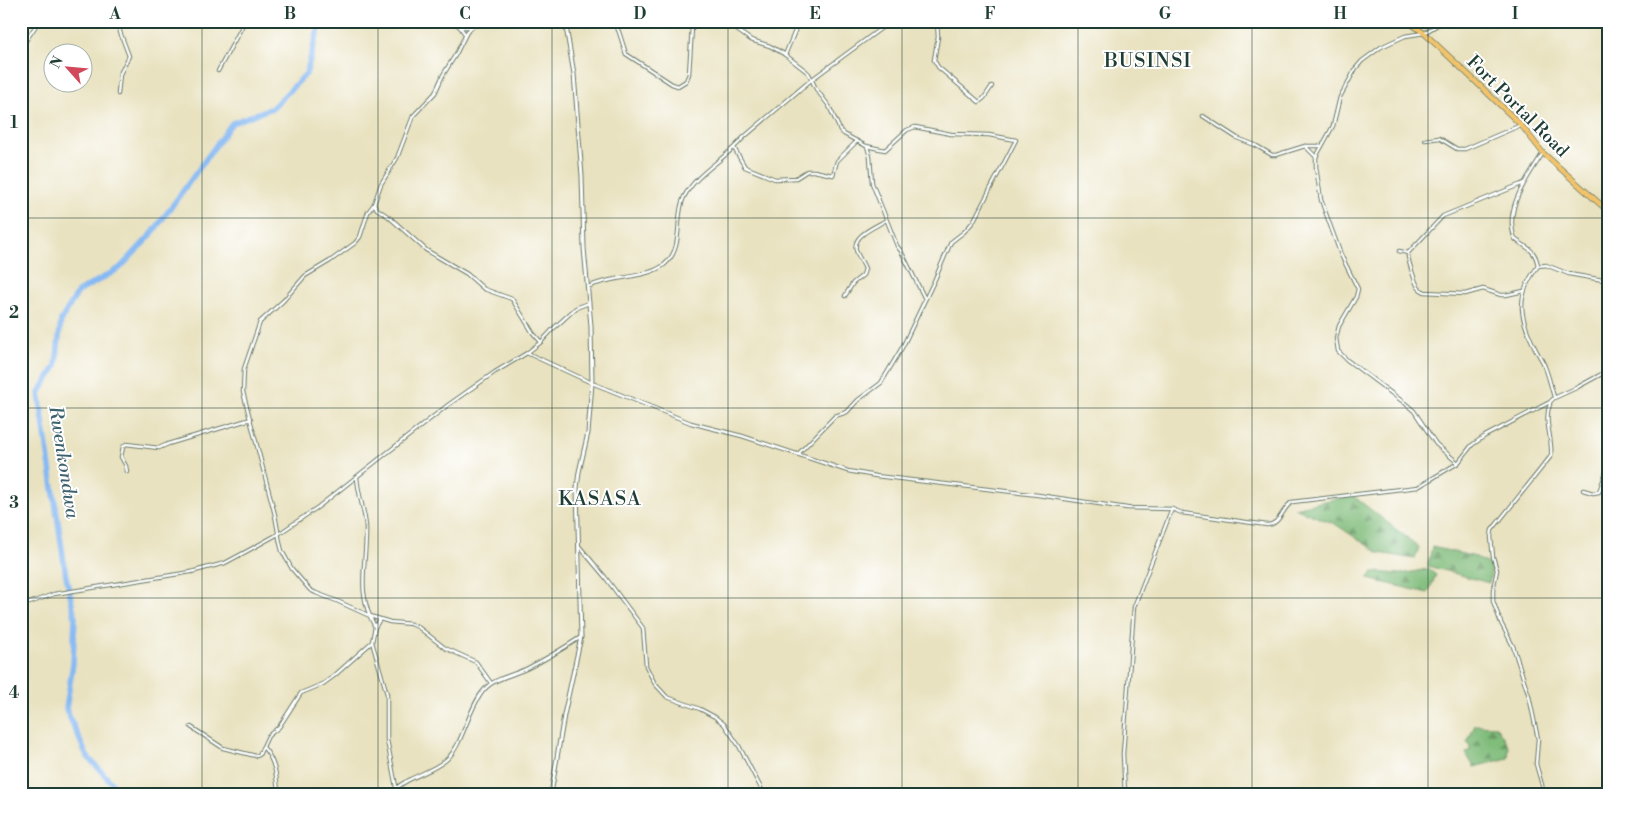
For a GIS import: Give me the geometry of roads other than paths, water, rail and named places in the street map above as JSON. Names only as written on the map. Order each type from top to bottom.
[{"type":"main road","name":"Fort Portal Road","points":[[1407,21],[1424,33],[1521,125],[1543,153],[1609,212]]},
{"type":"street","points":[[21,48],[39,21]]},
{"type":"street","points":[[118,94],[120,74],[129,56],[120,32],[119,21]]},
{"type":"street","points":[[218,70],[245,21]]},
{"type":"street","points":[[452,21],[460,27],[465,35]]},
{"type":"street","points":[[479,21],[465,35],[440,80],[435,93],[413,116],[399,153],[381,184],[374,204],[368,212],[358,240],[330,261],[305,276],[284,301],[260,322],[246,362],[243,376],[243,392],[280,533],[280,543],[286,560],[292,569],[310,590],[323,596],[337,600],[370,616],[418,627],[453,652],[476,662],[491,683]]},
{"type":"street","points":[[551,794],[564,715],[581,638],[577,488],[588,433],[592,383],[589,303],[574,74],[565,21]]},
{"type":"street","points":[[614,21],[626,54],[678,86],[686,81],[689,74],[694,21]]},
{"type":"street","points":[[724,21],[751,40],[770,46],[785,54],[808,72],[819,93],[829,106],[840,130],[866,146],[885,150],[907,130],[915,127],[951,134],[989,135],[1016,140],[973,222],[951,242],[902,346],[881,383],[858,400],[847,412],[836,416],[798,454]]},
{"type":"street","points":[[785,54],[796,21]]},
{"type":"street","points":[[588,287],[606,280],[650,271],[664,265],[675,247],[682,200],[688,189],[743,138],[811,80],[892,21]]},
{"type":"street","points":[[937,21],[938,37],[934,60],[938,67],[976,101],[981,101],[992,86]]},
{"type":"street","points":[[1444,21],[1424,33],[1405,36],[1381,47],[1362,61],[1340,97],[1333,126],[1316,157],[1316,167],[1321,200],[1341,255],[1358,289],[1356,297],[1339,326],[1336,338],[1338,351],[1414,411],[1436,444],[1458,463]]},
{"type":"street","points":[[460,27],[471,27]]},
{"type":"street","points":[[1203,116],[1236,138],[1255,145],[1272,155],[1305,146],[1322,146]]},
{"type":"street","points":[[1425,140],[1439,138],[1458,149],[1465,149],[1521,125]]},
{"type":"street","points":[[734,148],[746,167],[779,180],[796,178],[808,171],[833,175],[837,160],[858,141]]},
{"type":"street","points":[[866,146],[870,157],[872,183],[886,220],[897,246],[925,299]]},
{"type":"street","points":[[1305,146],[1316,157]]},
{"type":"street","points":[[1543,153],[1525,182],[1512,214],[1513,235],[1515,239],[1535,254],[1538,266],[1524,291],[1522,298],[1523,318],[1545,367],[1554,398]]},
{"type":"street","points":[[1524,291],[1517,294],[1501,295],[1483,288],[1465,294],[1425,292],[1420,290],[1407,259],[1408,253],[1443,216],[1525,182]]},
{"type":"street","points":[[374,204],[377,209],[390,217],[426,250],[467,274],[484,289],[512,300],[541,342]]},
{"type":"street","points":[[845,296],[853,283],[863,275],[865,269],[856,249],[856,241],[886,220]]},
{"type":"street","points":[[1399,251],[1408,253]]},
{"type":"street","points":[[1538,266],[1546,265],[1569,274],[1609,281]]},
{"type":"street","points":[[1517,294],[1522,298]]},
{"type":"street","points":[[21,606],[54,594],[192,572],[225,563],[280,533],[318,507],[468,390],[541,342],[571,312],[581,305],[589,303]]},
{"type":"street","points":[[526,353],[592,383],[691,423],[733,433],[848,472],[1038,495],[1127,508],[1172,509],[1182,513],[1273,525],[1284,509],[1292,502],[1413,488],[1424,484],[1458,463],[1472,445],[1484,436],[1609,370]]},
{"type":"street","points":[[1543,794],[1536,764],[1538,739],[1529,696],[1513,646],[1501,623],[1493,601],[1497,570],[1493,558],[1491,537],[1492,530],[1550,456],[1550,440],[1546,418],[1550,402]]},
{"type":"street","points":[[127,472],[121,457],[123,447],[126,444],[161,448],[176,441],[251,419]]},
{"type":"street","points":[[1583,490],[1593,493],[1599,492],[1609,464]]},
{"type":"street","points":[[357,477],[359,498],[366,527],[363,593],[375,627]]},
{"type":"street","points":[[1125,794],[1123,754],[1134,607],[1172,509]]},
{"type":"street","points":[[578,545],[605,577],[643,628],[646,666],[655,684],[667,697],[700,709],[724,724],[739,746],[764,794]]},
{"type":"street","points":[[380,619],[375,627],[372,642],[387,694],[387,740],[396,787]]},
{"type":"street","points":[[390,794],[396,787],[434,769],[450,756],[482,692],[491,683],[528,668],[581,638]]},
{"type":"street","points":[[191,727],[223,748],[256,756],[259,755],[268,736],[279,727],[301,694],[323,684],[334,676],[372,642]]},
{"type":"street","points":[[263,747],[274,764],[278,794]]},
{"type":"waterway","name":"Rwenkondwa","points":[[122,794],[87,756],[66,709],[73,663],[75,617],[66,576],[39,393],[56,366],[61,320],[78,292],[120,268],[151,235],[232,123],[272,108],[306,74],[322,21]]},
{"type":"district","name":"BUSINSI","points":[[1148,60]]},
{"type":"district","name":"KASASA","points":[[600,498]]}]
